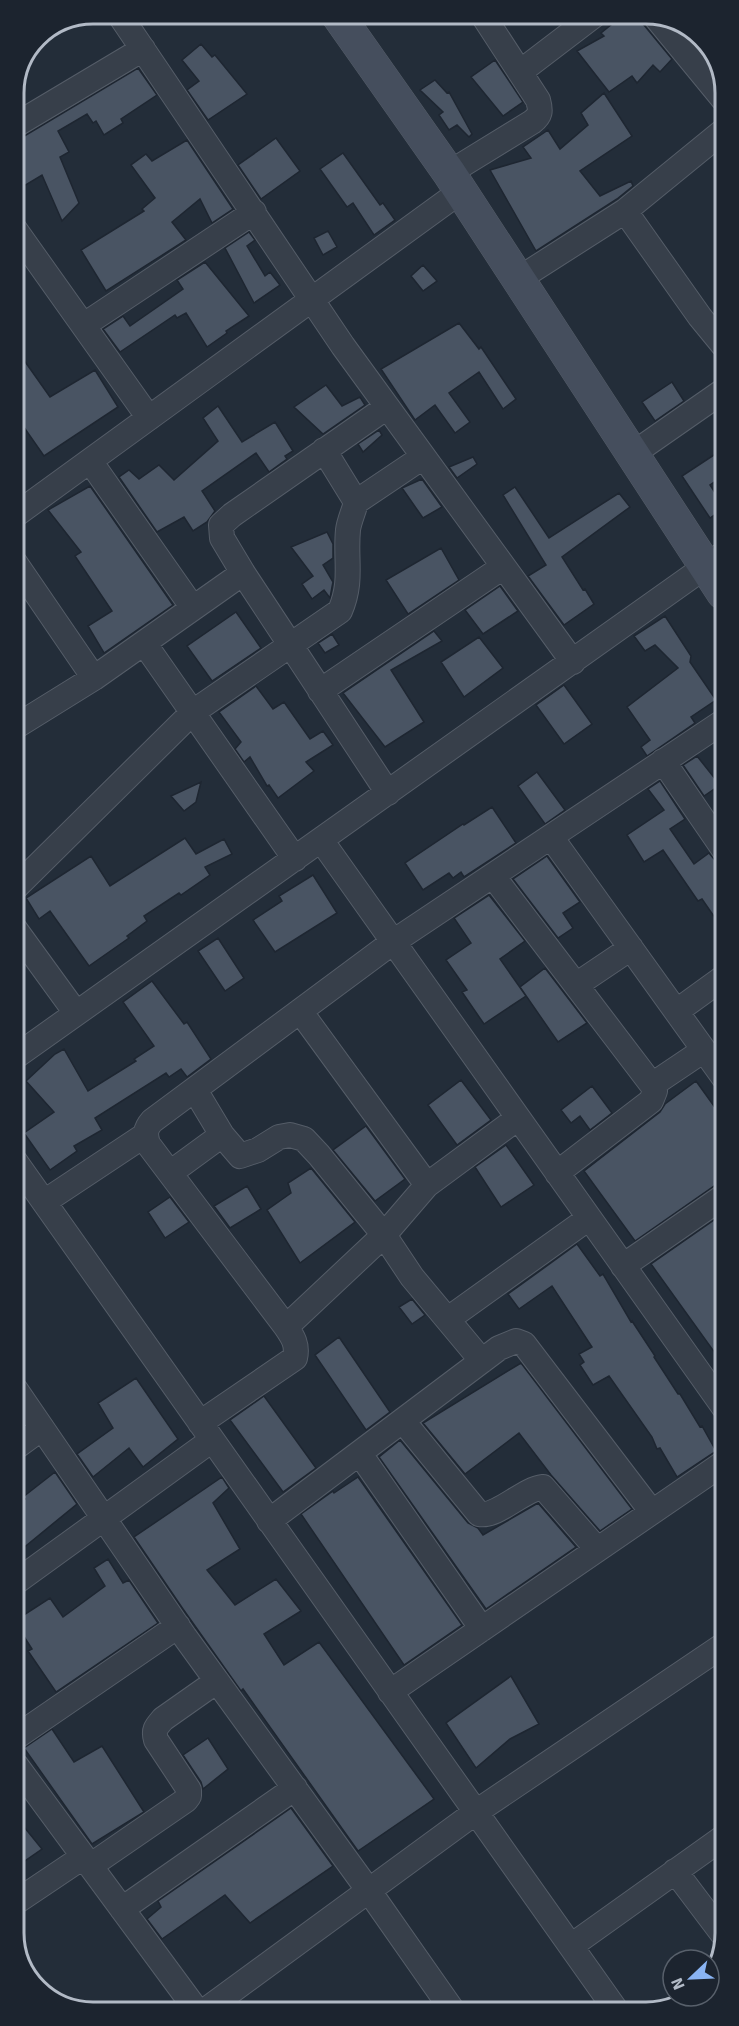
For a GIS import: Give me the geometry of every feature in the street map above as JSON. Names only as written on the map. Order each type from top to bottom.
[{"type":"main road","points":[[344,24],[455,182],[517,280],[634,453],[714,560]]},
{"type":"street","points":[[126,24],[343,346],[573,662]]},
{"type":"street","points":[[24,509],[311,298],[539,116],[541,111],[538,100],[489,24]]},
{"type":"street","points":[[520,72],[583,24]]},
{"type":"street","points":[[667,27],[706,65],[714,80]]},
{"type":"street","points":[[24,120],[143,49]]},
{"type":"street","points":[[517,280],[626,211],[715,138]]},
{"type":"street","points":[[626,211],[715,335]]},
{"type":"street","points":[[84,325],[254,212]]},
{"type":"street","points":[[24,242],[148,418]]},
{"type":"street","points":[[634,453],[715,397]]},
{"type":"street","points":[[387,407],[221,525],[222,538],[243,573],[388,793]]},
{"type":"street","points":[[324,450],[356,502]]},
{"type":"street","points":[[24,879],[193,712],[340,611],[346,598],[349,566],[348,529],[356,502],[423,457]]},
{"type":"street","points":[[90,461],[193,608]]},
{"type":"street","points":[[24,1051],[714,560]]},
{"type":"street","points":[[320,691],[503,567]]},
{"type":"street","points":[[24,721],[94,678],[243,573]]},
{"type":"street","points":[[24,576],[94,678]]},
{"type":"street","points":[[144,643],[295,859]]},
{"type":"street","points":[[24,1576],[105,1518],[295,1358],[297,1350],[286,1327],[148,1144],[145,1135],[147,1127],[393,942],[715,728]]},
{"type":"street","points":[[663,761],[715,837]]},
{"type":"street","points":[[551,837],[715,1065]]},
{"type":"street","points":[[321,840],[715,1395]]},
{"type":"street","points":[[493,876],[655,1091],[651,1101],[557,1173]]},
{"type":"street","points":[[24,941],[76,1013]]},
{"type":"street","points":[[576,985],[631,948]]},
{"type":"street","points":[[677,1011],[715,983]]},
{"type":"street","points":[[300,1011],[427,1185]]},
{"type":"street","points":[[652,1085],[704,1050]]},
{"type":"street","points":[[195,1090],[222,1135],[240,1156],[258,1150],[279,1137],[290,1135],[304,1139],[384,1235],[412,1277],[482,1361]]},
{"type":"street","points":[[286,1327],[384,1235],[427,1185],[518,1118]]},
{"type":"street","points":[[44,1202],[145,1135]]},
{"type":"street","points":[[170,1173],[222,1135]]},
{"type":"street","points":[[24,1174],[610,2002]]},
{"type":"street","points":[[623,1266],[715,1208]]},
{"type":"street","points":[[448,1319],[589,1218]]},
{"type":"street","points":[[269,1521],[482,1361],[509,1342],[516,1341],[524,1344],[652,1512]]},
{"type":"street","points":[[24,1403],[178,1626],[447,2002]]},
{"type":"street","points":[[403,1421],[479,1514],[483,1515],[493,1511],[534,1489],[543,1487],[597,1550]]},
{"type":"street","points":[[24,1441],[42,1428]]},
{"type":"street","points":[[360,1454],[482,1629]]},
{"type":"street","points":[[390,1692],[715,1469]]},
{"type":"street","points":[[24,1732],[178,1626]]},
{"type":"street","points":[[217,2002],[476,1812],[715,1651]]},
{"type":"street","points":[[24,1897],[186,1800],[189,1790],[156,1740],[154,1732],[163,1719],[217,1681]]},
{"type":"street","points":[[122,1909],[295,1788]]},
{"type":"street","points":[[24,1793],[87,1861],[191,2002]]},
{"type":"street","points":[[571,1946],[715,1843]]},
{"type":"street","points":[[675,1871],[715,1924]]},
{"type":"building","points":[[612,24],[643,24],[672,59],[660,72],[653,65],[637,83],[632,76],[609,92],[577,51],[604,36],[601,33]]},
{"type":"building","points":[[201,44],[212,57],[215,55],[247,94],[208,120],[187,90],[199,81],[182,60]]},
{"type":"building","points":[[495,60],[523,102],[503,116],[471,77]]},
{"type":"building","points":[[138,68],[157,95],[121,119],[123,123],[104,135],[96,121],[93,123],[87,114],[58,131],[69,152],[60,157],[79,203],[62,221],[42,175],[24,186],[24,136]]},
{"type":"building","points":[[435,80],[447,93],[449,92],[472,134],[469,137],[457,125],[449,130],[439,115],[443,112],[420,90]]},
{"type":"building","points":[[604,93],[632,136],[580,171],[600,196],[631,181],[633,186],[617,199],[536,251],[490,170],[531,158],[523,147],[548,130],[560,149],[588,125],[581,113]]},
{"type":"building","points":[[276,138],[300,171],[261,199],[238,165]]},
{"type":"building","points":[[187,140],[233,209],[212,223],[200,199],[172,222],[186,240],[106,291],[81,250],[144,211],[142,209],[155,198],[131,165],[146,154],[152,161]]},
{"type":"building","points":[[343,153],[380,205],[383,203],[395,220],[374,235],[353,203],[347,207],[320,169]]},
{"type":"building","points":[[328,231],[337,247],[323,255],[314,238]]},
{"type":"building","points":[[249,232],[255,240],[247,246],[265,276],[270,272],[280,285],[254,303],[225,248]]},
{"type":"building","points":[[205,262],[249,316],[207,347],[186,313],[177,318],[175,315],[120,352],[103,329],[123,316],[130,326],[183,289],[177,280]]},
{"type":"building","points":[[423,265],[437,281],[423,291],[411,276]]},
{"type":"building","points":[[459,323],[479,349],[481,347],[516,399],[503,409],[479,372],[449,393],[470,422],[455,433],[435,405],[415,420],[381,369]]},
{"type":"building","points":[[24,360],[50,397],[95,370],[118,407],[44,456],[24,427]]},
{"type":"building","points":[[672,382],[684,401],[655,421],[642,402]]},
{"type":"building","points":[[326,385],[342,406],[360,397],[365,405],[323,434],[294,407]]},
{"type":"building","points":[[218,406],[242,442],[275,422],[293,451],[285,456],[287,459],[269,472],[256,453],[202,491],[215,511],[207,522],[193,531],[184,517],[157,532],[119,477],[129,470],[139,479],[159,465],[174,480],[218,441],[203,418]]},
{"type":"building","points":[[379,430],[382,435],[363,452],[358,444]]},
{"type":"building","points":[[715,454],[715,482],[710,485],[715,493],[715,515],[710,518],[682,476]]},
{"type":"building","points":[[473,457],[477,464],[457,478],[449,467]]},
{"type":"building","points":[[422,479],[442,507],[423,518],[402,488]]},
{"type":"building","points":[[90,486],[173,605],[104,653],[88,626],[112,611],[75,556],[81,552],[48,510]]},
{"type":"building","points":[[515,487],[549,538],[619,493],[630,507],[562,557],[594,604],[564,625],[528,576],[546,565],[503,495]]},
{"type":"building","points":[[327,532],[333,544],[333,558],[323,565],[333,582],[330,598],[324,590],[312,599],[302,584],[313,576],[291,547]]},
{"type":"building","points":[[441,548],[459,580],[408,614],[386,580]]},
{"type":"building","points":[[500,586],[518,611],[483,634],[465,610]]},
{"type":"building","points":[[236,612],[261,648],[212,681],[187,646]]},
{"type":"building","points":[[665,616],[691,656],[690,662],[715,699],[691,717],[695,723],[647,756],[641,747],[650,740],[627,707],[678,668],[655,645],[645,651],[634,636]]},
{"type":"building","points":[[434,631],[442,641],[391,670],[424,722],[385,747],[343,693]]},
{"type":"building","points":[[332,634],[339,645],[325,653],[318,643]]},
{"type":"building","points":[[479,637],[503,668],[464,697],[441,662]]},
{"type":"building","points":[[564,685],[592,724],[564,744],[536,705]]},
{"type":"building","points":[[256,686],[273,709],[284,702],[310,739],[323,731],[333,745],[306,762],[314,771],[278,798],[269,785],[267,786],[250,757],[244,762],[235,749],[241,742],[219,712]]},
{"type":"building","points":[[697,756],[715,779],[715,788],[704,796],[683,765]]},
{"type":"building","points":[[537,772],[565,810],[545,824],[518,786]]},
{"type":"building","points":[[660,781],[685,819],[670,829],[694,864],[709,853],[715,860],[715,918],[702,899],[698,901],[663,850],[644,862],[627,835],[664,810],[648,789]]},
{"type":"building","points":[[201,782],[196,802],[184,811],[171,796]]},
{"type":"building","points":[[492,807],[516,843],[464,877],[461,872],[453,878],[449,873],[423,890],[405,863]]},
{"type":"building","points":[[185,838],[196,854],[224,839],[232,854],[205,867],[210,875],[144,916],[147,921],[127,936],[129,938],[89,966],[50,911],[39,919],[26,898],[91,856],[110,886]]},
{"type":"building","points":[[547,856],[580,902],[563,913],[573,928],[558,938],[513,879]]},
{"type":"building","points":[[313,875],[337,913],[275,952],[253,920],[282,901],[279,896]]},
{"type":"building","points":[[489,895],[525,941],[500,959],[526,996],[484,1024],[462,992],[467,990],[446,960],[471,943],[454,918]]},
{"type":"building","points":[[218,938],[244,978],[225,991],[198,951]]},
{"type":"building","points":[[545,968],[587,1023],[558,1042],[520,987]]},
{"type":"building","points":[[152,981],[184,1024],[187,1022],[211,1059],[187,1077],[181,1069],[169,1077],[166,1073],[95,1118],[102,1130],[74,1146],[77,1151],[50,1170],[24,1133],[54,1112],[26,1081],[55,1054],[64,1049],[88,1091],[136,1061],[134,1059],[154,1046],[123,1002]]},
{"type":"building","points":[[461,1080],[491,1120],[457,1145],[428,1105]]},
{"type":"building","points":[[696,1081],[715,1107],[715,1185],[635,1241],[584,1171],[660,1112],[665,1104]]},
{"type":"building","points":[[592,1086],[612,1113],[590,1130],[580,1116],[571,1123],[561,1110]]},
{"type":"building","points":[[366,1126],[405,1179],[375,1201],[333,1150]]},
{"type":"building","points":[[506,1145],[534,1185],[501,1207],[475,1167]]},
{"type":"building","points":[[311,1168],[355,1222],[300,1263],[267,1210],[291,1193],[288,1183]]},
{"type":"building","points":[[247,1186],[261,1209],[230,1228],[214,1206]]},
{"type":"building","points":[[170,1197],[189,1222],[165,1238],[148,1212]]},
{"type":"building","points":[[715,1219],[715,1353],[651,1264]]},
{"type":"building","points":[[577,1244],[600,1276],[603,1274],[631,1322],[700,1427],[702,1426],[715,1452],[677,1477],[660,1448],[657,1449],[652,1437],[609,1376],[593,1385],[580,1365],[584,1362],[579,1354],[592,1347],[552,1286],[519,1309],[508,1294]]},
{"type":"building","points":[[412,1299],[425,1315],[412,1324],[399,1307]]},
{"type":"building","points":[[339,1337],[390,1412],[366,1430],[315,1355]]},
{"type":"building","points":[[521,1363],[632,1509],[600,1531],[551,1475],[519,1433],[465,1474],[423,1423]]},
{"type":"building","points":[[136,1378],[178,1439],[143,1467],[129,1448],[93,1477],[77,1454],[113,1428],[98,1403]]},
{"type":"building","points":[[264,1396],[316,1468],[283,1492],[230,1420]]},
{"type":"building","points":[[400,1440],[468,1523],[478,1528],[483,1535],[538,1503],[576,1547],[486,1609],[379,1457]]},
{"type":"building","points":[[55,1472],[77,1504],[24,1547],[24,1496]]},
{"type":"building","points":[[222,1477],[229,1488],[213,1503],[240,1549],[207,1570],[235,1605],[276,1579],[301,1611],[264,1634],[284,1665],[319,1642],[434,1799],[358,1851],[243,1689],[241,1691],[134,1537]]},
{"type":"building","points":[[358,1477],[462,1625],[404,1665],[301,1514],[333,1491],[334,1493]]},
{"type":"building","points":[[108,1559],[123,1583],[129,1580],[158,1623],[56,1692],[28,1651],[32,1649],[24,1636],[24,1615],[50,1598],[63,1617],[105,1586],[94,1568]]},
{"type":"building","points":[[511,1676],[539,1724],[510,1739],[476,1768],[446,1723]]},
{"type":"building","points":[[52,1729],[74,1762],[102,1746],[144,1812],[92,1844],[24,1748]]},
{"type":"building","points":[[208,1738],[228,1769],[203,1789],[201,1782],[183,1755]]},
{"type":"building","points":[[291,1808],[333,1866],[250,1923],[225,1895],[162,1939],[147,1919],[161,1907],[158,1901]]},
{"type":"building","points":[[24,1827],[42,1849],[24,1861]]}]
